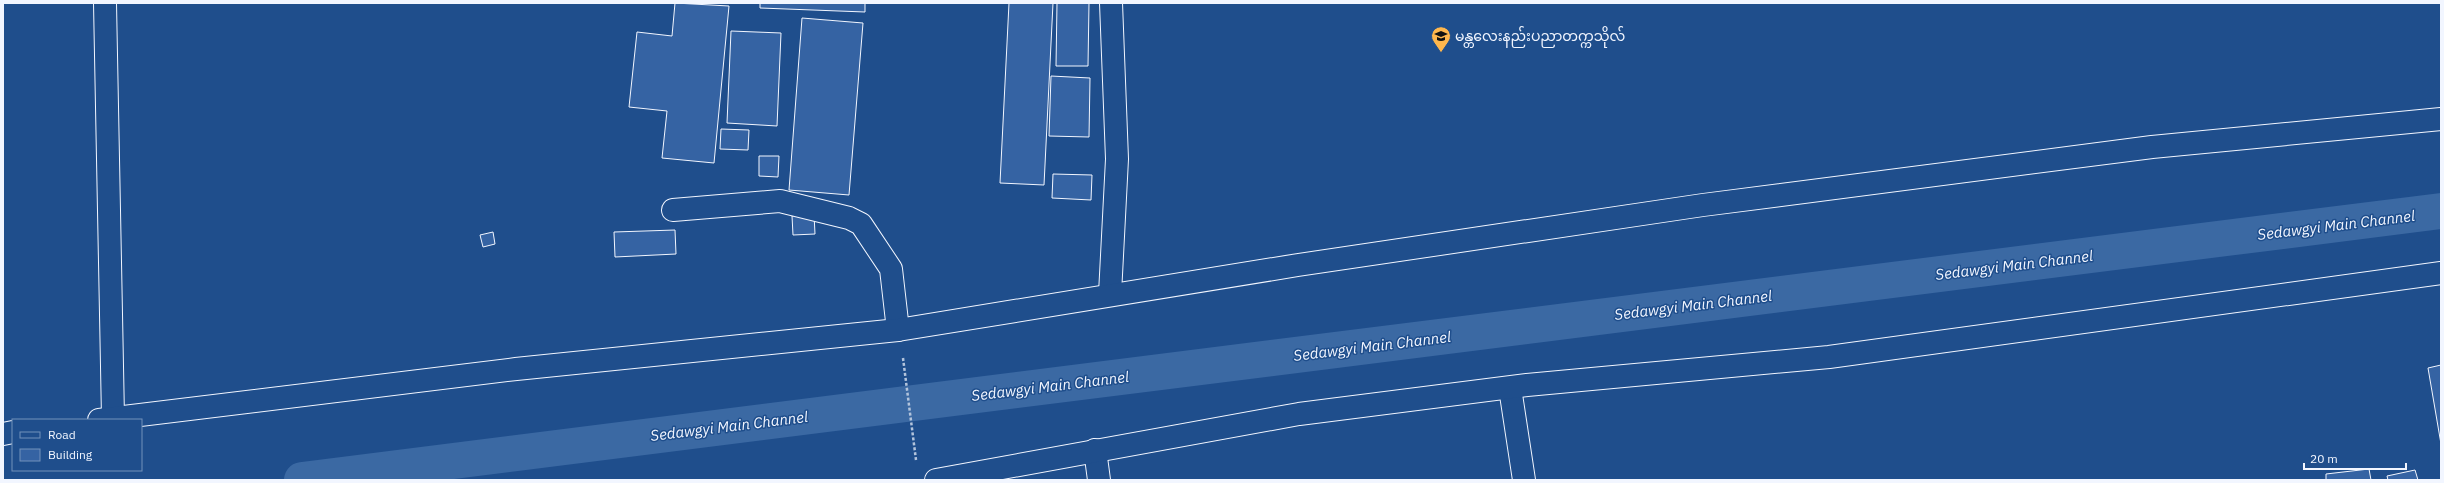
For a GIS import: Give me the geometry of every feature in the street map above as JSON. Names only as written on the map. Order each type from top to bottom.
[{"type":"street","points":[[105,3],[106,419],[516,369],[898,330],[1110,294],[1703,205],[2152,148],[2441,119]]},
{"type":"street","points":[[1110,294],[1117,159],[1111,3]]},
{"type":"street","points":[[673,210],[780,201],[849,218],[861,224],[891,269],[898,330]]},
{"type":"street","points":[[936,480],[1299,414],[1510,388],[1829,357],[2441,272]]},
{"type":"street","points":[[1510,388],[1524,480]]},
{"type":"street","points":[[1095,450],[1099,480]]},
{"type":"path","points":[[903,361],[915,453]]},
{"type":"building","points":[[675,3],[729,6],[714,163],[662,158],[667,111],[629,107],[637,32],[672,36]]},
{"type":"building","points":[[760,3],[865,3],[865,12],[760,8]]},
{"type":"building","points":[[1009,3],[1053,3],[1044,185],[1000,183]]},
{"type":"building","points":[[1057,3],[1089,3],[1088,66],[1056,66]]},
{"type":"building","points":[[802,18],[863,23],[849,195],[789,190]]},
{"type":"building","points":[[731,31],[781,33],[777,126],[727,123]]},
{"type":"building","points":[[1051,76],[1090,78],[1089,137],[1049,136]]},
{"type":"building","points":[[721,129],[749,130],[748,150],[720,149]]},
{"type":"building","points":[[759,156],[779,156],[778,177],[759,176]]},
{"type":"building","points":[[1053,174],[1092,175],[1091,200],[1052,198]]},
{"type":"building","points":[[814,214],[815,234],[793,235],[792,216]]},
{"type":"building","points":[[675,230],[676,254],[615,257],[614,232]]},
{"type":"building","points":[[493,232],[495,244],[483,247],[480,235]]},
{"type":"building","points":[[2441,365],[2441,444],[2428,368]]},
{"type":"building","points":[[2369,469],[2371,480],[2326,480],[2326,474]]},
{"type":"building","points":[[2415,470],[2418,480],[2388,480],[2387,476]]},
{"type":"waterway","name":"Sedawgyi Main Channel","points":[[302,480],[2441,211]]},
{"type":"place","name":"မန္တလေးနည်းပညာတက္ကသိုလ်","points":[[1441,53]]}]
